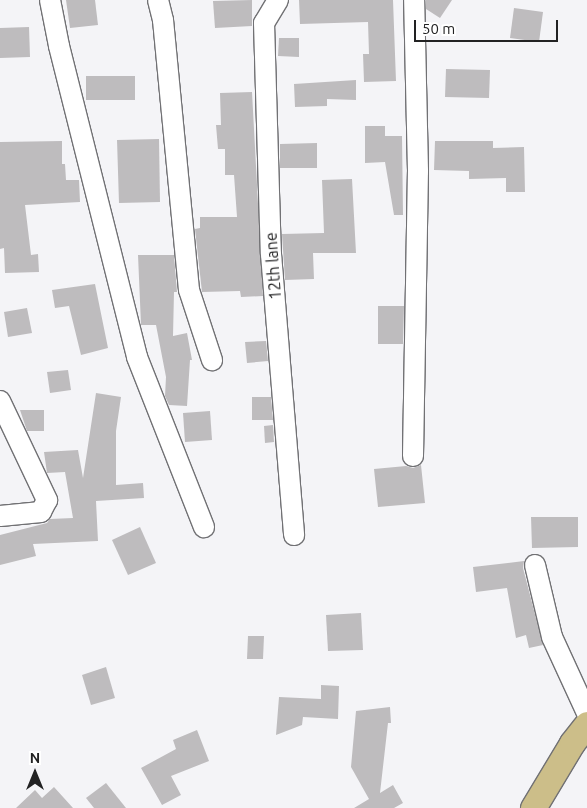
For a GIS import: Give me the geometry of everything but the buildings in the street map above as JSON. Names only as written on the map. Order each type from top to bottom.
[{"type":"main road","points":[[533,808],[572,743],[587,724]]},
{"type":"street","points":[[50,0],[59,46],[138,357],[204,527]]},
{"type":"street","points":[[158,0],[163,20],[189,290],[212,360]]},
{"type":"street","name":"12th lane","points":[[278,0],[264,23],[271,245],[294,535]]},
{"type":"street","points":[[413,456],[418,171],[414,0]]},
{"type":"street","points":[[0,401],[47,500],[41,512],[0,516]]},
{"type":"street","points":[[535,565],[552,637],[587,713]]}]
